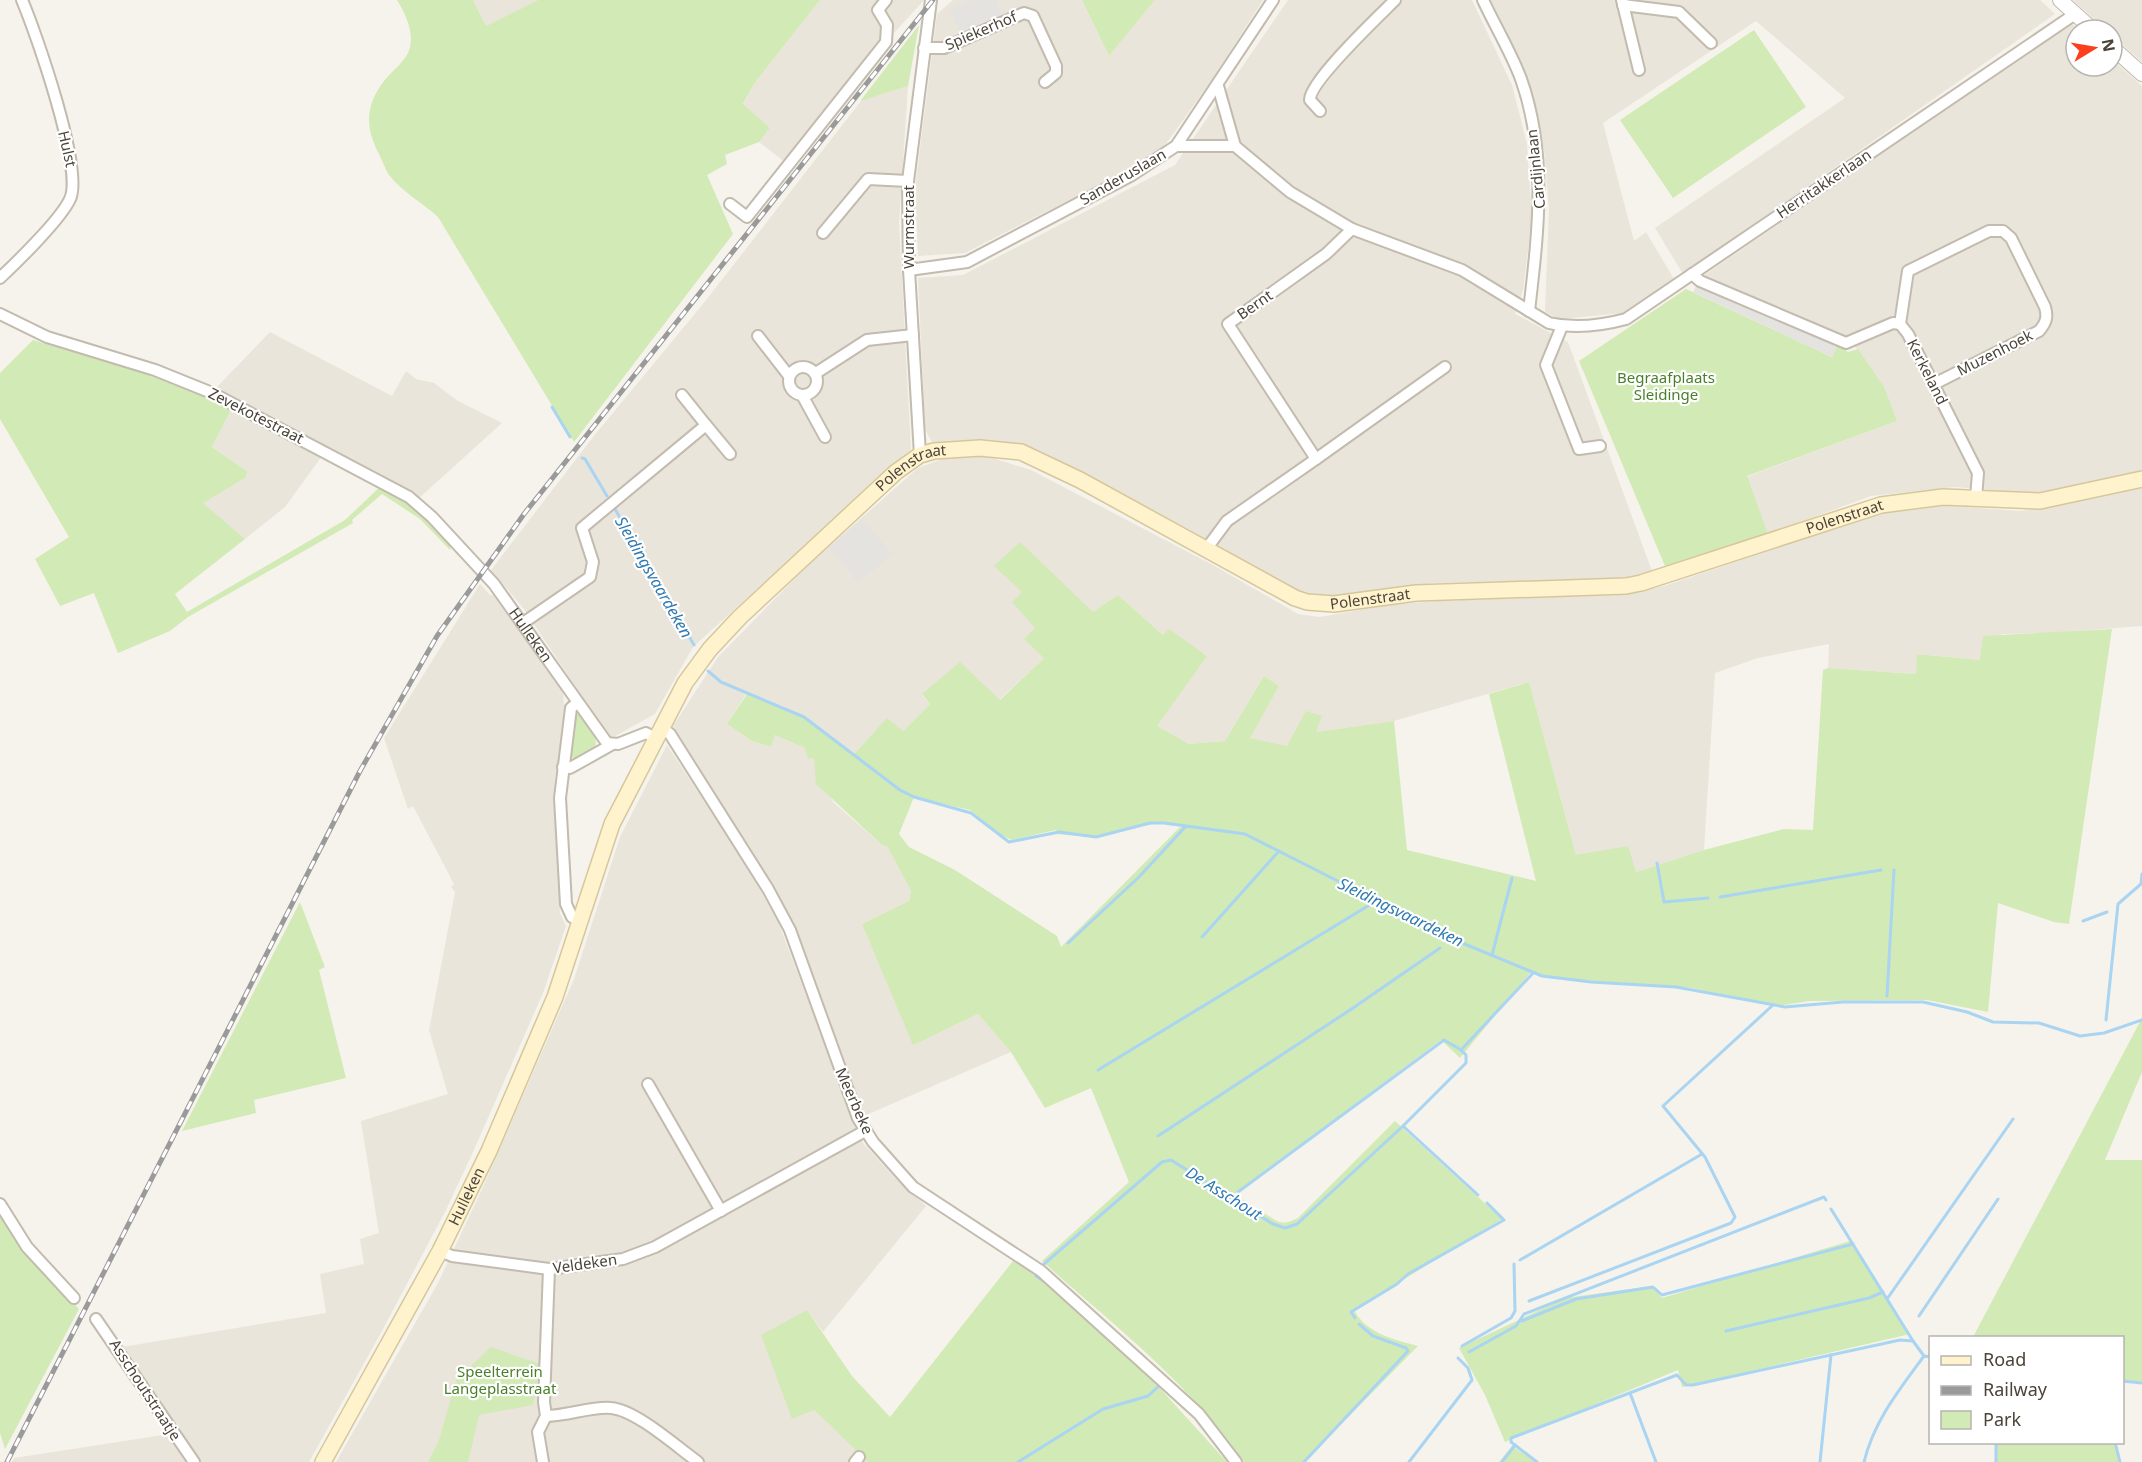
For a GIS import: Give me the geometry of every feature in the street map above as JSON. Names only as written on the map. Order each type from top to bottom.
[{"type":"main road","name":"Polenstraat","points":[[703,658],[740,617],[896,472],[920,455],[955,448],[1001,448],[1021,452],[1207,548],[1294,598],[1322,605],[1416,593],[1611,587],[1641,583],[1872,507],[1929,498],[2040,501],[2142,479]]},
{"type":"main road","name":"Hulleken","points":[[322,1462],[441,1251],[538,1041],[612,824],[658,733],[703,658]]},
{"type":"street","name":"Hulst","points":[[0,278],[38,239],[70,198],[73,180],[54,93],[34,29],[22,0]]},
{"type":"street","points":[[730,204],[747,217],[840,103],[886,42],[887,25],[878,10],[886,0]]},
{"type":"street","name":"Wurmstraat","points":[[920,455],[909,270],[908,181],[931,0]]},
{"type":"street","name":"Sanderuslaan","points":[[909,270],[967,262],[1132,176],[1176,146],[1273,0]]},
{"type":"street","points":[[1320,111],[1310,100],[1312,89],[1395,0]]},
{"type":"street","name":"Cardijnlaan","points":[[1483,0],[1521,79],[1536,142],[1540,221],[1529,311]]},
{"type":"street","points":[[2060,0],[2080,18]]},
{"type":"street","points":[[1639,70],[1622,2],[1678,12],[1711,43]]},
{"type":"street","name":"Spiekerhof","points":[[924,48],[944,48],[1024,13],[1033,16],[1056,66],[1056,73],[1045,82]]},
{"type":"street","name":"Herritakkerlaan","points":[[1235,146],[1290,192],[1352,229],[1462,270],[1549,323],[1563,326],[1598,326],[1626,319],[2075,14]]},
{"type":"street","points":[[2124,58],[2142,74]]},
{"type":"street","points":[[1176,146],[1235,146],[1218,86]]},
{"type":"street","points":[[823,233],[868,179],[908,181]]},
{"type":"street","name":"Bernt","points":[[1316,459],[1228,324],[1326,254],[1352,229]]},
{"type":"street","name":"Muzenhoek","points":[[1900,324],[1908,272],[1989,231],[2003,231],[2011,238],[2045,307],[2047,316],[2045,324],[2039,331],[1934,384]]},
{"type":"street","name":"Kerkeland","points":[[1692,274],[1700,281],[1846,343],[1886,326],[1900,324],[1934,384],[1978,473],[1976,498]]},
{"type":"street","name":"Zevekotestraat","points":[[0,314],[47,336],[155,370],[202,389],[396,489],[432,517],[482,570]]},
{"type":"street","points":[[1563,326],[1546,365],[1579,449],[1600,446]]},
{"type":"street","points":[[816,373],[867,340],[913,334]]},
{"type":"street","points":[[758,336],[789,376],[793,391],[802,395],[810,394],[816,388],[818,380],[816,373],[810,368],[801,366],[789,376]]},
{"type":"street","points":[[1207,548],[1227,521],[1444,367]]},
{"type":"street","points":[[802,395],[825,437]]},
{"type":"street","points":[[682,396],[730,453]]},
{"type":"street","points":[[523,622],[590,577],[593,562],[582,532],[586,522],[706,425]]},
{"type":"street","name":"Hulleken","points":[[482,570],[523,622],[599,734],[611,745]]},
{"type":"street","points":[[577,703],[571,708],[560,798],[566,904],[572,917],[581,920]]},
{"type":"street","points":[[563,767],[570,768],[611,745],[646,733],[658,733]]},
{"type":"street","name":"Meerbeke","points":[[658,733],[670,734],[783,915],[865,1131],[913,1188],[1041,1271],[1093,1315],[1199,1414],[1236,1462]]},
{"type":"street","points":[[648,1084],[721,1211]]},
{"type":"street","name":"Veldeken","points":[[441,1251],[452,1256],[549,1269],[623,1259],[655,1247],[865,1131]]},
{"type":"street","points":[[0,1204],[27,1247],[74,1298]]},
{"type":"street","points":[[543,1462],[538,1432],[546,1416],[544,1402],[549,1269]]},
{"type":"street","name":"Asschoutstraatje","points":[[96,1319],[194,1462]]},
{"type":"street","points":[[546,1416],[565,1416],[611,1408],[628,1412],[698,1462]]},
{"type":"shaded area","points":[[473,0],[538,0],[486,26]]},
{"type":"shaded area","points":[[820,0],[924,0],[885,43],[786,163],[759,142],[770,128],[743,105],[754,84]]},
{"type":"shaded area","points":[[953,0],[1082,0],[1109,56],[1155,0],[1263,0],[1209,84],[1165,145],[1136,166],[965,253],[918,256],[915,188],[937,14]]},
{"type":"shaded area","points":[[970,0],[996,0],[1003,15],[961,34],[950,9]]},
{"type":"shaded area","points":[[1288,0],[1472,0],[1512,85],[1527,144],[1532,218],[1523,290],[1515,314],[1568,342],[1652,571],[1629,579],[1435,583],[1320,597],[1297,592],[1183,526],[1034,449],[1017,444],[934,446],[925,429],[918,278],[963,275],[1175,165]]},
{"type":"shaded area","points":[[1491,0],[2040,0],[2055,14],[1683,274],[1655,228],[1845,98],[1756,21],[1603,123],[1634,241],[1646,232],[1674,279],[1624,313],[1560,319],[1545,312],[1549,209],[1544,150],[1529,83]]},
{"type":"shaded area","points":[[2073,0],[2142,0],[2142,62],[2124,46],[2124,18],[2093,18]]},
{"type":"shaded area","points":[[2064,28],[2064,78],[2124,78],[2124,70],[2142,86],[2142,470],[2041,494],[1955,487],[1871,496],[1768,534],[1746,477],[1897,421],[1870,367],[1849,338],[1703,276]]},
{"type":"shaded area","points":[[908,86],[899,223],[911,450],[693,647],[655,714],[610,739],[524,609],[491,570],[593,437],[703,304],[861,101]]},
{"type":"shaded area","points":[[1697,284],[1838,343],[1832,357],[1693,292]]},
{"type":"shaded area","points":[[270,332],[392,396],[406,371],[416,379],[434,383],[458,401],[502,423],[418,499],[216,388]]},
{"type":"shaded area","points":[[232,408],[322,456],[285,507],[245,539],[202,503],[245,478],[248,472],[212,447]]},
{"type":"shaded area","points":[[966,456],[989,457],[1031,470],[1213,565],[1298,614],[1320,617],[1388,605],[1435,601],[1619,595],[1664,586],[1875,515],[1914,507],[1948,506],[2022,511],[2142,483],[2142,626],[2002,634],[1980,660],[1918,654],[1917,674],[1828,668],[1829,644],[1758,658],[1715,673],[1704,850],[1636,872],[1576,855],[1529,682],[1394,721],[1316,732],[1322,716],[1287,746],[1249,738],[1279,686],[1264,676],[1225,741],[1189,744],[1156,726],[1207,655],[1163,635],[1118,595],[1093,613],[1022,593],[1013,602],[1036,628],[1044,658],[999,700],[922,695],[930,704],[903,731],[874,732],[854,754],[804,717],[746,694],[727,724],[752,741],[771,747],[775,735],[805,748],[814,758],[833,802],[882,845],[887,846],[911,891],[909,901],[862,924],[914,1044],[978,1014],[1011,1052],[864,1116],[788,914],[673,726],[718,657],[807,566],[918,468],[942,459]]},
{"type":"shaded area","points":[[862,519],[893,555],[858,582],[829,548]]},
{"type":"shaded area","points":[[480,584],[491,596],[495,592],[558,679],[563,691],[565,720],[555,778],[560,913],[566,926],[543,993],[473,1152],[446,1210],[382,1331],[309,1462],[12,1462],[14,1458],[176,1433],[122,1347],[326,1313],[320,1274],[364,1264],[360,1239],[379,1233],[361,1121],[448,1094],[429,1030],[455,892],[451,887],[454,884],[413,806],[408,809],[384,738]]},
{"type":"shaded area","points":[[667,745],[743,860],[778,922],[863,1143],[894,1177],[926,1206],[823,1332],[807,1310],[814,1410],[868,1462],[336,1462],[438,1283],[482,1189],[574,979],[620,837]]},
{"type":"green space","points":[[397,0],[473,0],[486,26],[538,0],[820,0],[754,84],[743,104],[770,128],[759,142],[725,155],[727,164],[707,175],[733,234],[574,442],[438,217],[394,181],[374,144],[369,126],[373,99],[384,81],[406,57],[410,46],[409,25]]},
{"type":"green space","points":[[1082,0],[1155,0],[1109,56]]},
{"type":"green space","points":[[919,25],[908,86],[861,101],[861,100]]},
{"type":"green space","points":[[1754,30],[1806,107],[1673,198],[1620,120]]},
{"type":"green space","name":"Begraafplaats Sleidinge","points":[[1686,289],[1832,357],[1838,343],[1848,352],[1858,349],[1884,387],[1897,421],[1747,476],[1768,534],[1665,566],[1579,361]]},
{"type":"green space","points":[[33,340],[141,372],[232,408],[212,447],[248,472],[245,478],[203,503],[245,539],[175,594],[187,612],[345,520],[382,485],[411,502],[451,543],[450,550],[420,519],[382,494],[352,520],[353,523],[188,617],[170,631],[118,653],[94,593],[60,606],[35,559],[69,537],[0,419],[0,373]]},
{"type":"green space","points":[[1020,542],[1093,612],[1118,595],[1163,635],[1169,629],[1207,656],[1157,726],[1189,744],[1225,741],[1264,676],[1279,686],[1250,738],[1287,746],[1306,711],[1322,716],[1316,732],[1394,721],[1407,850],[1536,881],[1489,694],[1529,682],[1576,855],[1628,846],[1636,872],[1704,850],[1784,829],[1813,830],[1823,670],[1828,668],[1916,674],[1917,654],[1980,660],[1983,636],[2112,629],[2069,924],[2054,922],[1998,903],[1988,1012],[1927,1000],[1809,1001],[1778,1006],[1692,988],[1554,978],[1531,972],[1460,1058],[1441,1040],[1234,1194],[1278,1222],[1298,1218],[1395,1121],[1502,1219],[1354,1310],[1359,1318],[1373,1330],[1390,1338],[1418,1346],[1304,1462],[1244,1462],[1223,1433],[1175,1380],[1042,1261],[1129,1182],[1091,1088],[1045,1108],[1011,1052],[978,1014],[913,1045],[862,924],[909,901],[911,891],[887,846],[882,845],[816,784],[814,758],[808,759],[805,748],[775,735],[771,747],[752,741],[727,724],[747,694],[804,717],[854,754],[887,718],[903,731],[930,704],[922,694],[960,662],[1000,700],[1044,658],[1024,639],[1035,628],[1012,602],[1022,592],[994,566]],"holes":[[[914,797],[970,810],[1001,835],[1012,840],[1056,830],[1055,834],[1092,837],[1158,823],[1182,825],[1061,947],[1057,936],[955,870],[909,847],[899,834]]]},
{"type":"green space","points":[[576,714],[581,715],[590,727],[596,744],[595,749],[575,760],[570,755],[573,718]]},
{"type":"green space","points":[[300,902],[325,967],[319,970],[346,1078],[254,1100],[256,1113],[182,1131]]},
{"type":"green space","points":[[2142,1018],[2142,1072],[2105,1160],[2142,1160],[2142,1382],[2124,1380],[2124,1336],[1974,1336]]},
{"type":"green space","points":[[0,1209],[48,1275],[79,1309],[5,1449],[0,1433]]},
{"type":"green space","points":[[1850,1241],[1910,1334],[1682,1387],[1678,1370],[1505,1442],[1485,1395],[1459,1348],[1565,1298],[1652,1286],[1662,1298]]},
{"type":"green space","points":[[1013,1261],[1047,1283],[1156,1384],[1227,1462],[868,1462],[814,1410],[792,1419],[761,1335],[807,1310],[852,1376],[890,1417]]},
{"type":"green space","name":"Speelterrein Langeplasstraat","points":[[491,1347],[540,1364],[533,1405],[479,1415],[468,1462],[428,1462],[439,1440],[456,1380]]},
{"type":"green space","points":[[1995,1444],[2115,1444],[2119,1462],[1995,1462]]},
{"type":"green space","points":[[1512,1446],[1536,1462],[1499,1462]]},
{"type":"waterway","name":"Sleidingsvaardeken","points":[[552,407],[570,437]]},
{"type":"waterway","name":"Sleidingsvaardeken","points":[[582,458],[585,459],[607,496]]},
{"type":"waterway","name":"Sleidingsvaardeken","points":[[615,509],[694,645]]},
{"type":"waterway","name":"Sleidingsvaardeken","points":[[708,671],[721,682],[804,717],[900,790],[914,797],[971,813],[1009,842],[1059,832],[1096,837],[1150,823],[1245,834],[1450,938],[1542,976],[1591,982],[1676,987],[1785,1007],[1843,1002],[1923,1002],[1967,1012],[1993,1022],[2039,1023],[2080,1036],[2104,1033],[2142,1020]]},
{"type":"waterway","points":[[1068,943],[1139,877],[1185,827]]},
{"type":"waterway","points":[[1202,937],[1279,851]]},
{"type":"waterway","points":[[1657,863],[1664,902],[1708,898]]},
{"type":"waterway","points":[[1720,897],[1881,870]]},
{"type":"waterway","points":[[1887,996],[1894,870]]},
{"type":"waterway","points":[[2106,1020],[2118,904],[2141,884],[2142,874]]},
{"type":"waterway","points":[[1492,955],[1512,878]]},
{"type":"waterway","points":[[1098,1070],[1376,901]]},
{"type":"waterway","points":[[2083,921],[2107,912]]},
{"type":"waterway","points":[[1158,1136],[1440,948]]},
{"type":"waterway","name":"De Asschout","points":[[1044,1264],[1162,1162],[1171,1160],[1273,1224],[1285,1228],[1297,1224],[1403,1126],[1466,1063],[1466,1055],[1461,1050],[1534,972]]},
{"type":"waterway","points":[[1529,1301],[1731,1223],[1735,1217],[1705,1157],[1663,1106],[1773,1005]]},
{"type":"waterway","points":[[1238,1192],[1444,1040],[1461,1050]]},
{"type":"waterway","points":[[1887,1299],[2013,1119]]},
{"type":"waterway","points":[[1403,1126],[1478,1195]]},
{"type":"waterway","points":[[1520,1260],[1702,1154]]},
{"type":"waterway","points":[[1469,1352],[1516,1326],[1524,1314],[1824,1197],[1826,1200]]},
{"type":"waterway","points":[[1919,1316],[1998,1199]]},
{"type":"waterway","points":[[1355,1318],[1351,1312],[1397,1284],[1408,1274],[1504,1220],[1487,1203]]},
{"type":"waterway","points":[[1831,1209],[1913,1341],[1924,1356],[1929,1357]]},
{"type":"waterway","points":[[1522,1321],[1576,1299],[1653,1287],[1662,1295],[1853,1244]]},
{"type":"waterway","points":[[1462,1346],[1511,1318],[1515,1311],[1514,1264]]},
{"type":"waterway","name":"De Asschout","points":[[1036,1276],[1051,1286]]},
{"type":"waterway","points":[[1726,1331],[1869,1298],[1883,1292]]},
{"type":"waterway","name":"De Asschout","points":[[1084,1317],[1108,1339]]},
{"type":"waterway","points":[[1304,1462],[1408,1351],[1406,1348],[1373,1336],[1359,1324]]},
{"type":"waterway","points":[[1537,1462],[1511,1442],[1511,1438],[1677,1375],[1686,1385],[1693,1385],[1900,1340],[1913,1341]]},
{"type":"waterway","points":[[1820,1462],[1831,1355]]},
{"type":"waterway","points":[[1864,1462],[1881,1419],[1924,1356]]},
{"type":"waterway","points":[[1409,1462],[1472,1380],[1468,1368],[1458,1358]]},
{"type":"waterway","points":[[2124,1381],[2142,1383]]},
{"type":"waterway","name":"De Asschout","points":[[1018,1462],[1103,1409],[1148,1396],[1160,1385],[1158,1383]]},
{"type":"waterway","points":[[1630,1393],[1656,1462]]},
{"type":"waterway","points":[[1996,1444],[1996,1462]]},
{"type":"waterway","points":[[2116,1444],[2120,1462]]},
{"type":"waterway","points":[[1502,1462],[1515,1445]]},
{"type":"railway","points":[[7,1462],[360,771],[437,636],[524,514],[933,0]]}]
